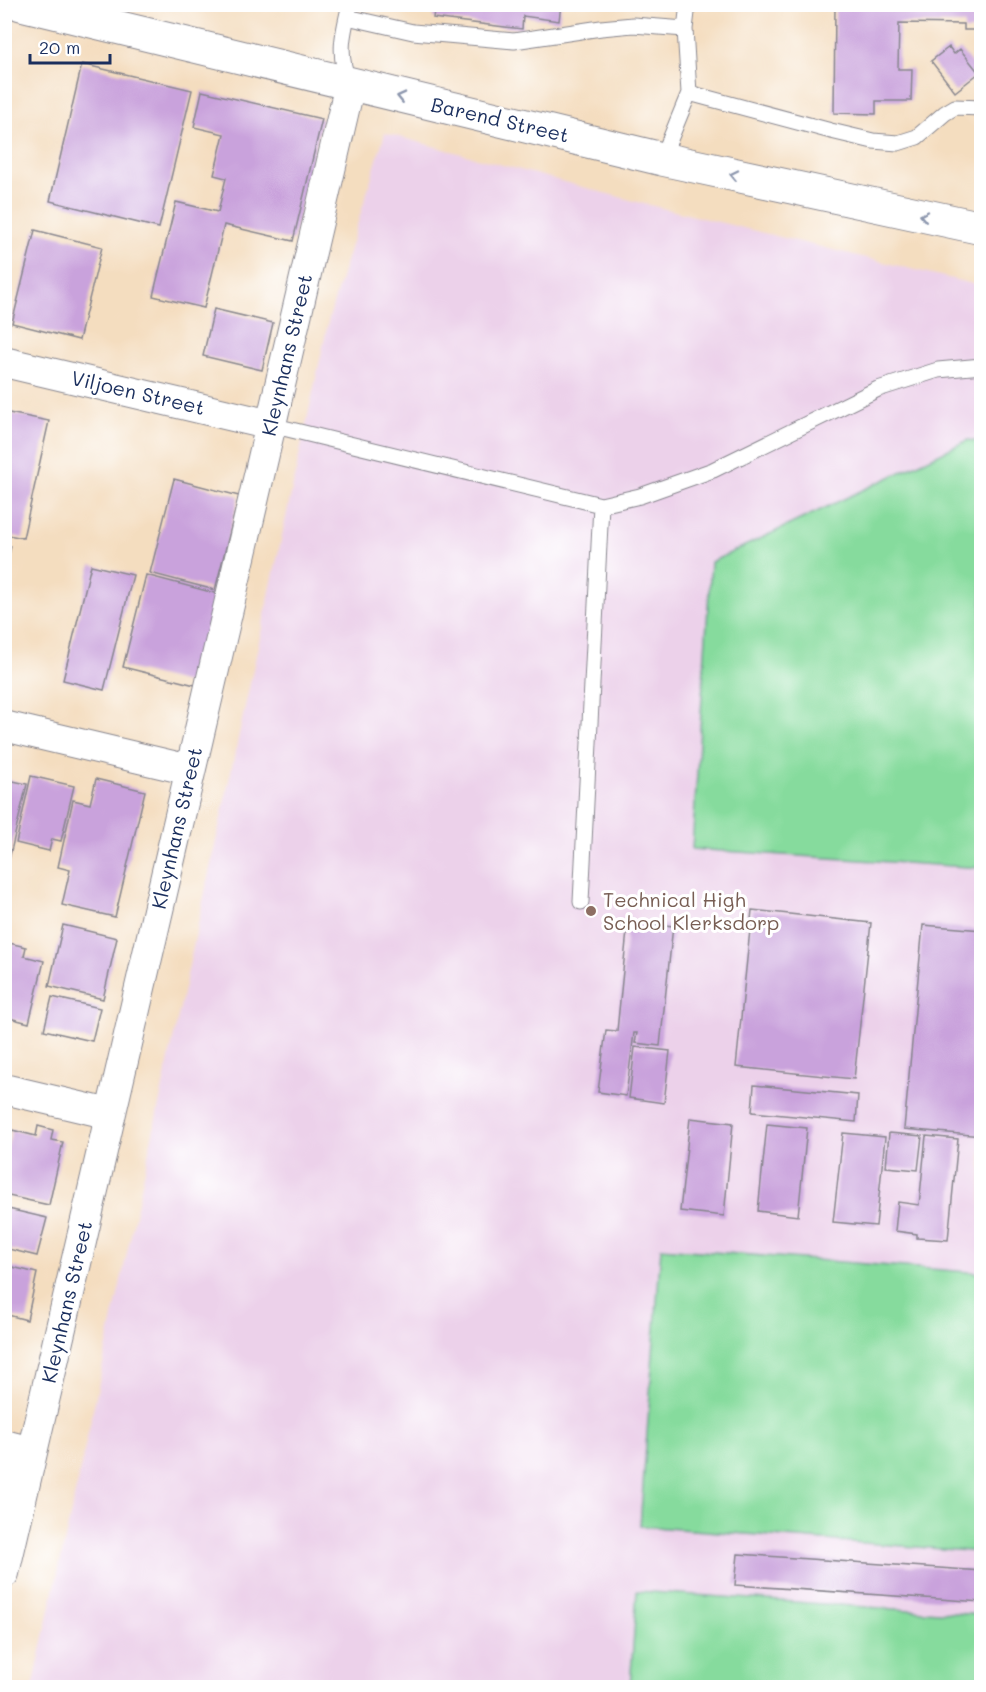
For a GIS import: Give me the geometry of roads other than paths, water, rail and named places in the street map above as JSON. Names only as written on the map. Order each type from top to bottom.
[{"type":"street","points":[[4,10],[6,4]]},
{"type":"street","name":"Barend Street","points":[[21,4],[662,159],[981,228]]},
{"type":"street","name":"Kleynhans Street","points":[[4,1573],[18,1448],[110,1114],[350,84]]},
{"type":"street","name":"Viljoen Street","points":[[4,362],[271,425]]},
{"type":"street","points":[[4,726],[190,770]]},
{"type":"street","points":[[4,1089],[110,1114]]},
{"type":"lane","points":[[662,159],[689,93],[685,29],[688,4]]},
{"type":"lane","points":[[350,84],[343,68],[341,49],[348,11],[413,32],[514,41],[601,28],[633,26],[685,29]]},
{"type":"lane","points":[[689,93],[831,131],[873,141],[898,143],[917,137],[945,112],[955,107],[981,108]]},
{"type":"lane","points":[[271,425],[601,505],[640,496],[712,470],[878,389],[938,370],[981,366]]},
{"type":"lane","points":[[581,902],[601,505]]},
{"type":"place","name":"Technical High School Klerksdorp","points":[[591,911]]}]
